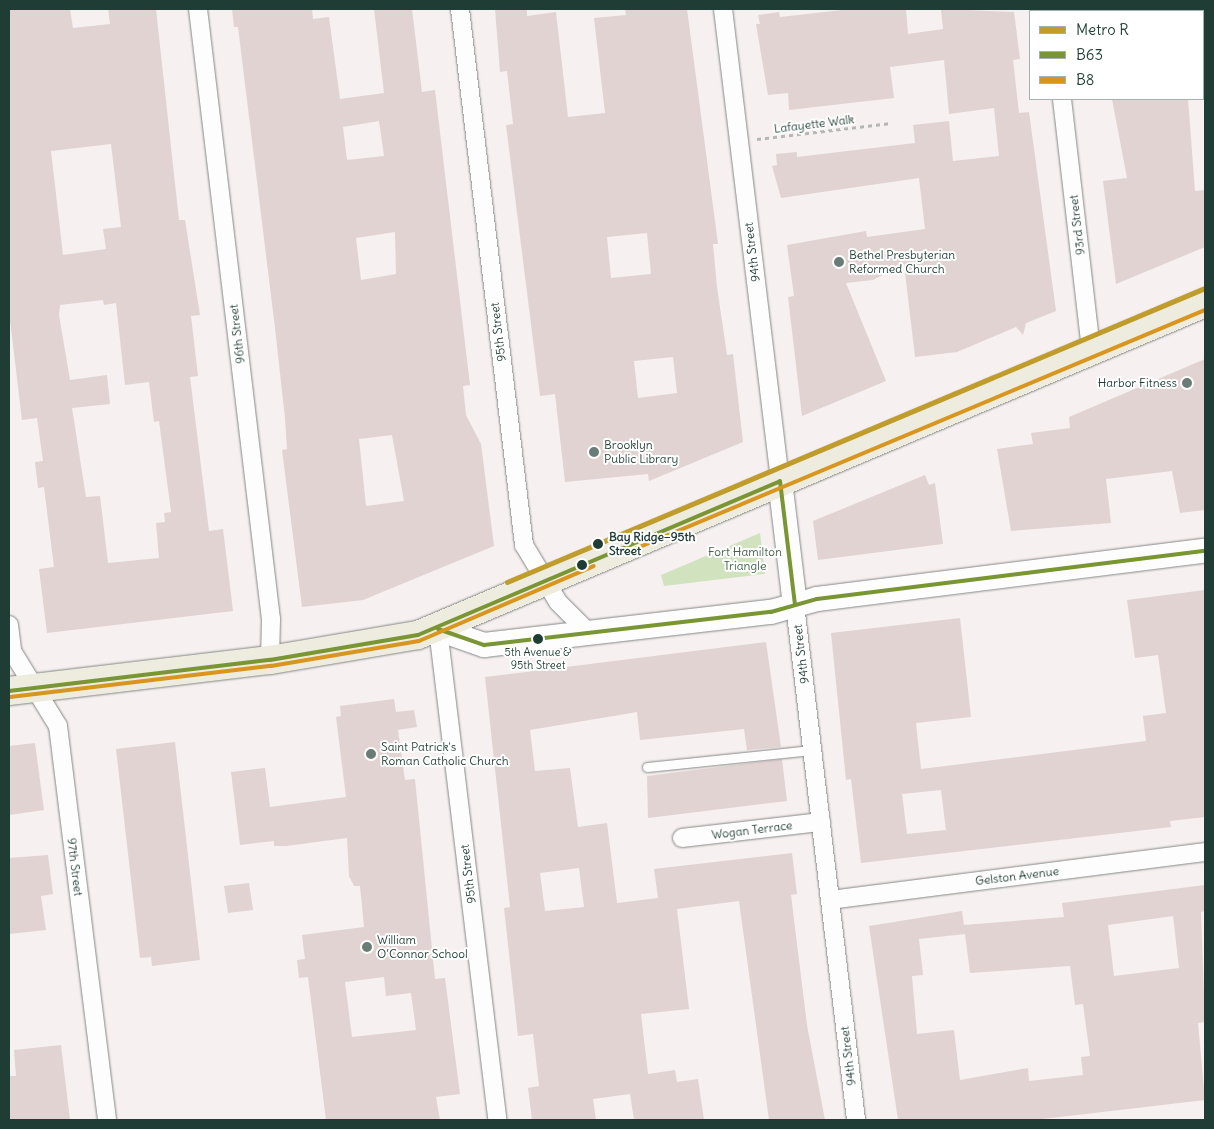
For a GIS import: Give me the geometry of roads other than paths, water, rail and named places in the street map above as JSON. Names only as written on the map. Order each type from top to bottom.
[{"type":"main road","points":[[21,689],[270,660],[438,629],[780,481],[1205,304]]},
{"type":"street","name":"96th Street","points":[[198,9],[271,619],[270,660]]},
{"type":"street","name":"95th Street","points":[[460,9],[524,544],[543,582],[590,633]]},
{"type":"street","name":"94th Street","points":[[723,9],[856,1120]]},
{"type":"street","name":"93rd Street","points":[[1062,100],[1091,351]]},
{"type":"street","points":[[438,629],[484,645],[771,612],[795,605],[1205,551]]},
{"type":"street","name":"97th Street","points":[[9,626],[12,651],[21,689],[58,726],[107,1120]]},
{"type":"street","name":"95th Street","points":[[438,629],[497,1120]]},
{"type":"street","name":"Wogan Terrace","points":[[682,838],[821,822]]},
{"type":"street","name":"Gelston Avenue","points":[[830,900],[1205,852]]},
{"type":"lane","points":[[647,767],[812,750]]},
{"type":"metro line","name":"R","points":[[507,582],[1205,288]]},
{"type":"place","name":"Bethel Presbyterian Reformed Church","points":[[839,262]]},
{"type":"place","name":"Harbor Fitness","points":[[1187,383]]},
{"type":"place","name":"Brooklyn Public Library","points":[[594,452]]},
{"type":"place","name":"Bay Ridge–95th Street","points":[[598,544]]},
{"type":"place","name":"5th Avenue & 95th Street","points":[[538,639]]},
{"type":"place","name":"Saint Patrick's Roman Catholic Church","points":[[371,754]]},
{"type":"place","name":"William O’Connor School","points":[[367,947]]},
{"type":"park label","name":"Fort Hamilton Triangle","points":[[745,559]]}]
